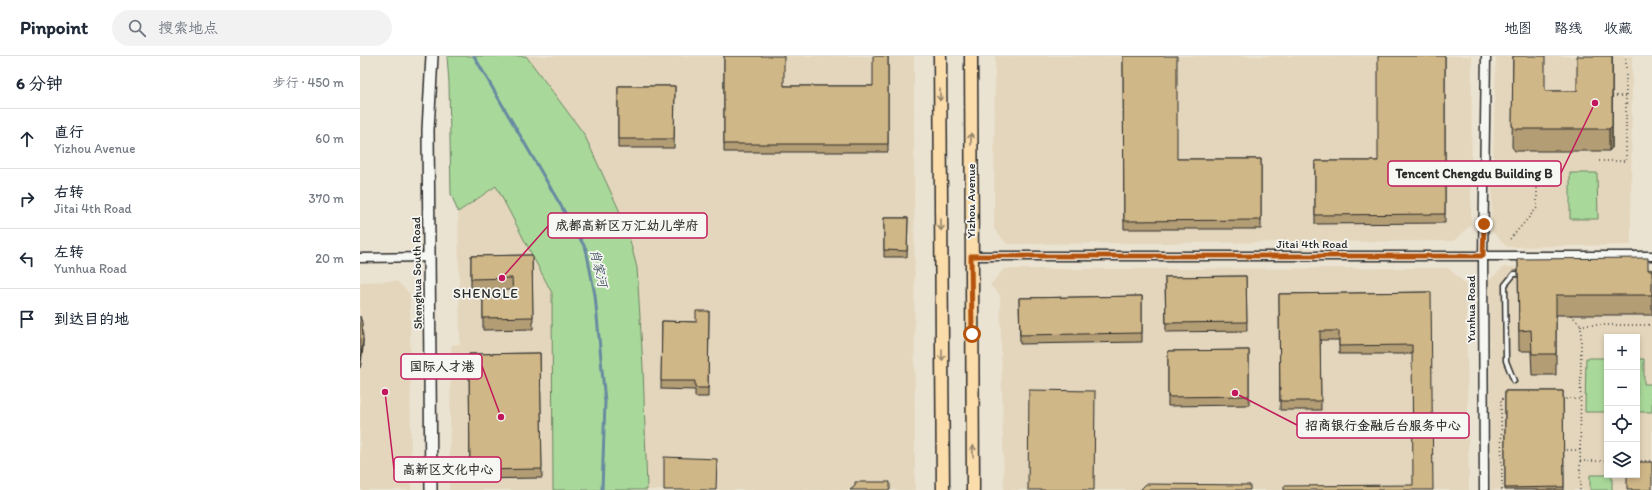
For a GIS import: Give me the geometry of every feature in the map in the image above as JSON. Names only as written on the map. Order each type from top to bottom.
[{"type":"main road","points":[[940,56],[943,490]]},
{"type":"main road","name":"Yizhou Avenue","points":[[971,56],[973,490]]},
{"type":"street","name":"Shenghua South Road","points":[[431,490],[428,130],[432,56]]},
{"type":"street","name":"Yunhua Road","points":[[1484,490],[1483,256],[1486,56]]},
{"type":"street","name":"Jitai 4th Road","points":[[971,256],[1652,256]]},
{"type":"street","points":[[360,258],[430,257]]},
{"type":"lane","points":[[1514,381],[1506,361],[1505,285],[1514,274],[1529,274]]},
{"type":"path","points":[[1599,161],[1626,161],[1626,56]]},
{"type":"path","points":[[1612,96],[1626,96]]},
{"type":"path","points":[[1510,239],[1538,208],[1538,161]]},
{"type":"path","points":[[1567,310],[1581,326],[1580,490]]},
{"type":"path","points":[[1581,326],[1652,325]]},
{"type":"path","points":[[1502,490],[1501,399],[1509,399]]},
{"type":"path","points":[[1557,399],[1580,399]]},
{"type":"path","points":[[1557,450],[1580,450]]},
{"type":"path","points":[[1580,461],[1604,461]]},
{"type":"path","points":[[1640,461],[1652,461]]},
{"type":"shaded area","points":[[526,56],[914,56],[915,490],[647,490],[643,367],[637,268],[626,225],[584,134]]},
{"type":"shaded area","points":[[995,56],[1472,56],[1471,225],[1454,241],[1007,244],[994,229]]},
{"type":"shaded area","points":[[1496,56],[1632,56],[1631,245],[1507,247],[1491,231]]},
{"type":"shaded area","points":[[496,186],[552,293],[553,490],[449,490],[451,345],[460,344],[458,212]]},
{"type":"shaded area","points":[[1504,267],[1652,267],[1652,490],[1491,490],[1489,280]]},
{"type":"shaded area","points":[[1448,268],[1466,284],[1469,490],[1004,490],[1000,295],[990,285],[1004,269]]},
{"type":"shaded area","points":[[397,281],[410,294],[411,490],[360,490],[360,282]]},
{"type":"green space","points":[[447,56],[526,56],[584,134],[626,225],[637,268],[643,367],[647,490],[553,490],[552,293],[496,186],[458,212],[451,194],[449,83]]},
{"type":"green space","points":[[1570,173],[1597,173],[1598,219],[1570,219]]},
{"type":"green space","points":[[1586,358],[1604,358],[1604,412],[1585,412]]},
{"type":"green space","points":[[1640,359],[1644,359],[1644,384],[1652,384],[1652,412],[1640,412]]},
{"type":"green space","points":[[1590,475],[1604,475],[1604,478],[1612,478],[1612,490],[1590,490]]},
{"type":"building","points":[[724,56],[784,56],[784,86],[873,86],[873,56],[888,56],[888,144],[724,144]]},
{"type":"building","points":[[1123,56],[1177,56],[1177,159],[1261,159],[1261,220],[1124,221]]},
{"type":"building","points":[[1378,56],[1445,56],[1445,214],[1315,215],[1315,161],[1378,161]]},
{"type":"building","points":[[1513,56],[1545,56],[1545,91],[1577,91],[1577,56],[1612,56],[1612,126],[1609,129],[1515,129],[1512,125]]},
{"type":"building","points":[[618,86],[675,86],[674,139],[618,139]]},
{"type":"building","points":[[884,218],[908,218],[907,251],[884,250]]},
{"type":"building","points":[[532,255],[533,317],[483,318],[483,298],[513,297],[512,278],[471,279],[471,256]]},
{"type":"building","points":[[1648,258],[1648,270],[1652,270],[1652,295],[1556,295],[1556,354],[1532,354],[1531,330],[1519,331],[1518,259]]},
{"type":"building","points":[[1246,276],[1247,322],[1166,323],[1165,277]]},
{"type":"building","points":[[1431,292],[1433,490],[1284,490],[1284,486],[1413,485],[1412,345],[1339,346],[1339,331],[1320,331],[1321,401],[1280,401],[1279,294]]},
{"type":"building","points":[[1142,296],[1142,333],[1020,335],[1019,298]]},
{"type":"building","points":[[696,311],[709,311],[708,388],[695,388],[695,381],[661,381],[662,321],[696,322]]},
{"type":"building","points":[[360,316],[362,322],[363,339],[360,359]]},
{"type":"building","points":[[1249,350],[1249,396],[1168,397],[1168,351]]},
{"type":"building","points":[[540,353],[542,469],[470,470],[469,354]]},
{"type":"building","points":[[1029,390],[1095,391],[1094,490],[1028,490]]},
{"type":"building","points":[[1505,391],[1563,391],[1564,487],[1505,488]]},
{"type":"building","points":[[664,457],[717,459],[716,490],[664,490]]},
{"type":"building","points":[[1640,462],[1652,462],[1652,490],[1627,489],[1627,478],[1640,478]]},
{"type":"building","points":[[855,482],[890,482],[890,490],[850,490],[855,486]]},
{"type":"building","points":[[1146,484],[1250,485],[1250,490],[1140,490]]},
{"type":"waterway","name":"肖家河","points":[[474,56],[586,249],[595,295],[605,402],[602,490]]},
{"type":"place","name":"Tencent Chengdu Building B","points":[[1595,103]]},
{"type":"place","name":"成都高新区万汇幼儿学府","points":[[502,278]]},
{"type":"place","name":"高新区文化中心","points":[[385,392]]},
{"type":"place","name":"招商银行金融后台服务中心","points":[[1235,393]]},
{"type":"place","name":"国际人才港","points":[[501,417]]},
{"type":"district","name":"SHENGLE","points":[[486,293]]},
{"type":"route","points":[[972,334],[971,256],[1483,256],[1484,224]]}]
